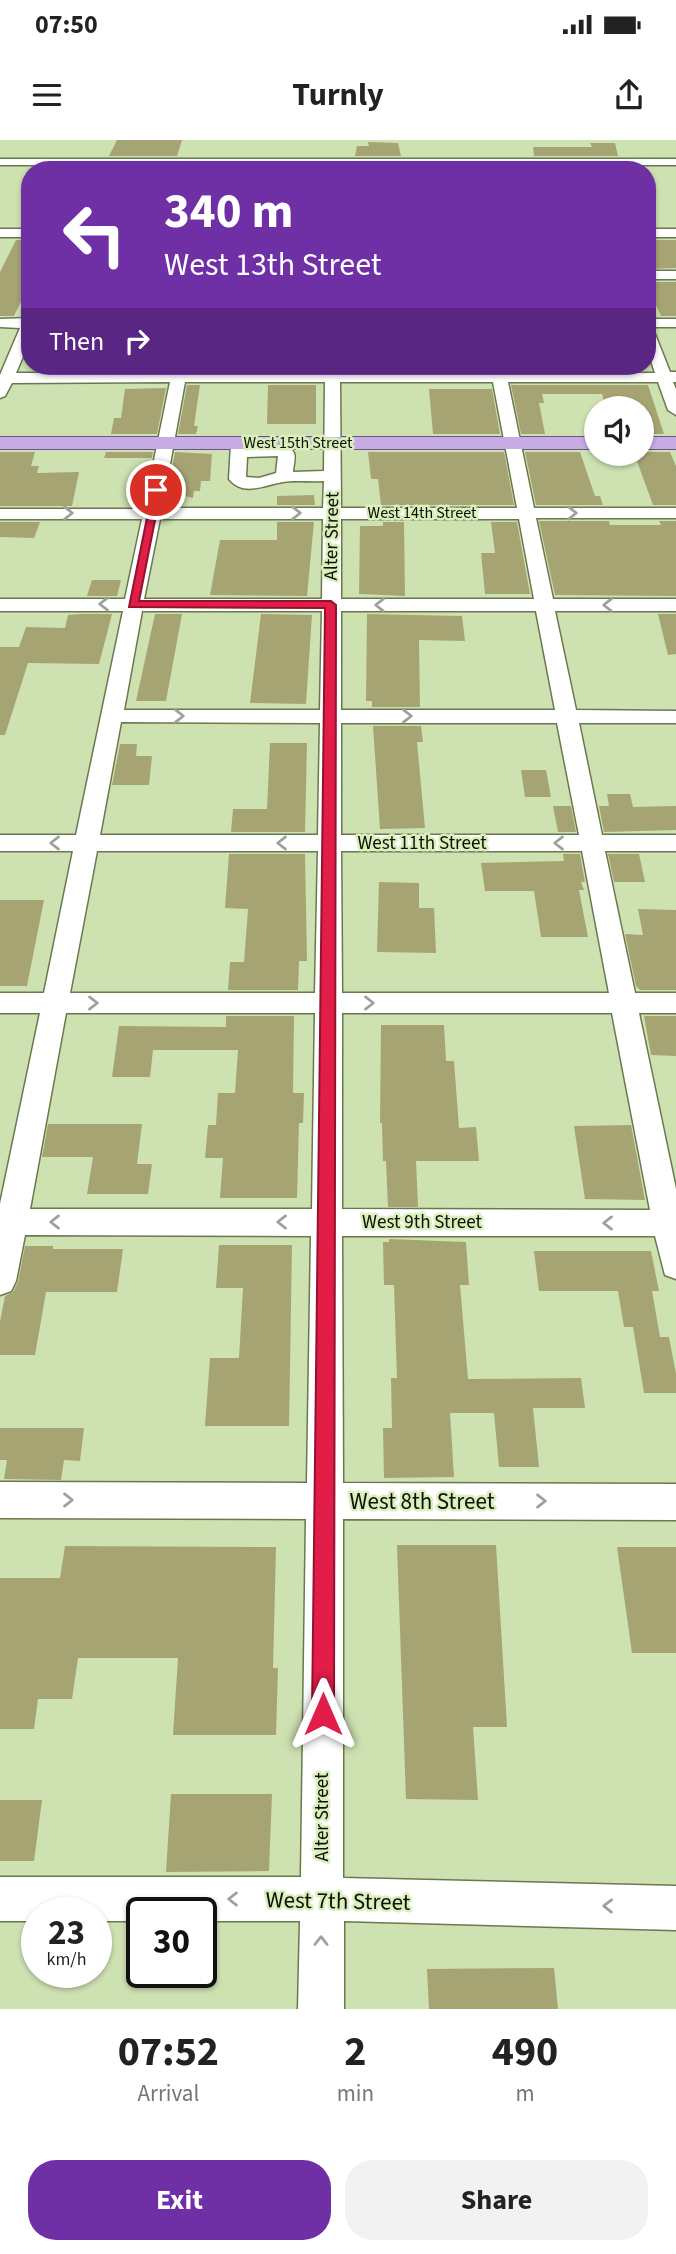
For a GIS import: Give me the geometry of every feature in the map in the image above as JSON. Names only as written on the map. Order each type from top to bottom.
[{"type":"main road","name":"West 15th Street","points":[[0,443],[166,443],[239,448],[333,443],[584,443]]},
{"type":"main road","points":[[654,443],[676,443]]},
{"type":"street","points":[[95,161],[334,161]]},
{"type":"street","points":[[0,162],[21,162]]},
{"type":"street","points":[[656,162],[676,162]]},
{"type":"street","points":[[0,233],[21,233]]},
{"type":"street","points":[[656,233],[676,233]]},
{"type":"street","points":[[656,275],[676,275]]},
{"type":"street","points":[[0,323],[21,323]]},
{"type":"street","points":[[656,323],[676,323]]},
{"type":"street","points":[[0,394],[21,344]]},
{"type":"street","points":[[656,350],[670,377],[676,410]]},
{"type":"street","points":[[6,378],[80,375]]},
{"type":"street","points":[[0,1280],[6,1222],[55,1003],[178,375]]},
{"type":"street","name":"Alter Street","points":[[321,2009],[332,375]]},
{"type":"street","points":[[499,375],[624,1003],[672,1223],[676,1265]]},
{"type":"street","points":[[613,375],[670,377]]},
{"type":"street","points":[[284,477],[286,454],[281,451],[239,448],[237,479],[242,484],[260,484],[284,477],[332,476]]},
{"type":"street","name":"West 14th Street","points":[[0,514],[676,513]]},
{"type":"street","points":[[0,604],[676,605]]},
{"type":"street","points":[[111,716],[676,717]]},
{"type":"street","name":"West 11th Street","points":[[0,843],[676,843]]},
{"type":"street","points":[[0,1003],[676,1003]]},
{"type":"street","name":"West 9th Street","points":[[6,1222],[672,1223]]},
{"type":"street","name":"West 8th Street","points":[[0,1500],[676,1502]]},
{"type":"street","name":"West 7th Street","points":[[0,1899],[322,1899],[676,1908]]},
{"type":"building","points":[[117,140],[182,140],[177,156],[109,156]]},
{"type":"building","points":[[368,142],[398,143],[401,156],[355,156],[357,146],[369,146]]},
{"type":"building","points":[[590,143],[615,143],[618,156],[534,156],[533,147],[592,147]]},
{"type":"building","points":[[16,240],[21,240],[21,302],[14,316],[0,316],[0,272]]},
{"type":"building","points":[[656,240],[676,240],[676,268],[656,269]]},
{"type":"building","points":[[656,282],[676,282],[676,316],[661,316],[656,305]]},
{"type":"building","points":[[187,385],[200,385],[194,426],[198,426],[196,434],[178,434]]},
{"type":"building","points":[[268,385],[316,385],[316,424],[267,424]]},
{"type":"building","points":[[511,385],[648,385],[652,396],[542,394],[544,403],[539,403],[545,434],[521,434]]},
{"type":"building","points":[[166,388],[157,434],[111,434],[114,418],[121,418],[125,389]]},
{"type":"building","points":[[429,389],[492,389],[500,434],[433,434]]},
{"type":"building","points":[[654,403],[664,434],[654,434]]},
{"type":"building","points":[[0,452],[35,452],[31,466],[39,466],[37,473],[79,472],[72,506],[0,506]]},
{"type":"building","points":[[106,452],[153,452],[152,458],[104,458]]},
{"type":"building","points":[[175,452],[212,454],[210,481],[201,481],[200,491],[194,491],[193,498],[168,492]]},
{"type":"building","points":[[368,452],[504,452],[514,505],[381,505],[378,479],[371,479]]},
{"type":"building","points":[[525,452],[580,452],[595,496],[600,496],[603,505],[536,505]]},
{"type":"building","points":[[654,452],[670,452],[676,466],[676,505],[653,505],[639,466],[654,466]]},
{"type":"building","points":[[314,495],[315,505],[277,505],[277,496]]},
{"type":"building","points":[[539,521],[609,521],[610,525],[661,525],[659,521],[676,521],[676,596],[555,595]]},
{"type":"building","points":[[0,522],[40,522],[34,538],[0,537]]},
{"type":"building","points":[[277,522],[314,522],[307,596],[210,595],[220,540],[277,540]]},
{"type":"building","points":[[383,522],[404,522],[405,596],[359,594],[360,526],[383,526]]},
{"type":"building","points":[[491,522],[517,522],[530,594],[485,594],[481,553],[495,553]]},
{"type":"building","points":[[92,580],[121,580],[117,596],[87,596]]},
{"type":"building","points":[[112,614],[99,664],[28,663],[5,735],[0,735],[0,647],[19,647],[26,627],[65,628],[68,615]]},
{"type":"building","points":[[155,614],[182,614],[166,701],[136,701]]},
{"type":"building","points":[[261,614],[312,615],[306,704],[250,703]]},
{"type":"building","points":[[367,614],[462,616],[465,641],[419,640],[420,707],[372,707],[372,701],[366,701]]},
{"type":"building","points":[[658,614],[676,614],[676,654],[668,655]]},
{"type":"building","points":[[373,726],[421,726],[423,742],[417,742],[425,828],[380,829]]},
{"type":"building","points":[[270,743],[307,743],[305,832],[231,832],[233,809],[267,809]]},
{"type":"building","points":[[120,744],[137,744],[136,756],[152,756],[149,785],[112,785]]},
{"type":"building","points":[[521,770],[546,770],[551,797],[525,797]]},
{"type":"building","points":[[607,794],[630,794],[633,807],[676,806],[676,830],[604,832],[599,806],[609,806]]},
{"type":"building","points":[[553,806],[571,806],[576,832],[558,832]]},
{"type":"building","points":[[229,854],[305,854],[307,961],[299,961],[298,990],[228,990],[230,962],[244,962],[248,909],[225,908]]},
{"type":"building","points":[[563,854],[580,854],[585,882],[581,882],[584,890],[579,890],[588,937],[541,937],[534,891],[485,891],[481,863],[564,861]]},
{"type":"building","points":[[608,854],[639,854],[645,882],[614,882]]},
{"type":"building","points":[[379,882],[419,883],[419,908],[434,908],[436,953],[377,952]]},
{"type":"building","points":[[0,900],[44,900],[27,986],[0,986]]},
{"type":"building","points":[[638,909],[676,910],[676,990],[640,990],[636,986],[625,934],[643,935]]},
{"type":"building","points":[[226,1016],[294,1016],[293,1093],[304,1093],[303,1123],[299,1123],[297,1198],[220,1198],[223,1158],[205,1158],[208,1125],[216,1125],[218,1093],[235,1093],[238,1050],[153,1050],[150,1077],[112,1077],[119,1026],[226,1027]]},
{"type":"building","points":[[644,1016],[676,1016],[676,1056],[651,1055]]},
{"type":"building","points":[[381,1025],[444,1025],[446,1061],[454,1061],[459,1128],[476,1127],[479,1161],[416,1161],[418,1207],[388,1207],[386,1161],[383,1161],[380,1123]]},
{"type":"building","points":[[48,1124],[142,1124],[137,1164],[152,1164],[148,1194],[87,1194],[93,1157],[42,1157]]},
{"type":"building","points":[[631,1125],[645,1200],[585,1199],[574,1126]]},
{"type":"building","points":[[389,1239],[466,1242],[469,1285],[460,1285],[468,1379],[581,1378],[585,1408],[533,1408],[539,1467],[499,1467],[494,1413],[450,1413],[454,1477],[384,1478],[383,1428],[392,1428],[391,1378],[397,1378],[394,1285],[384,1285],[383,1242],[389,1242]]},
{"type":"building","points":[[219,1245],[292,1245],[289,1426],[205,1426],[210,1358],[239,1358],[243,1288],[216,1288]]},
{"type":"building","points":[[25,1246],[53,1246],[53,1249],[123,1249],[117,1292],[46,1292],[35,1355],[0,1355],[0,1322],[5,1296],[13,1292],[18,1282]]},
{"type":"building","points":[[534,1251],[651,1251],[659,1291],[652,1291],[660,1337],[669,1337],[676,1374],[676,1393],[644,1393],[633,1327],[624,1327],[618,1291],[539,1291]]},
{"type":"building","points":[[0,1428],[84,1428],[80,1461],[64,1460],[61,1480],[4,1479],[7,1460],[0,1460]]},
{"type":"building","points":[[397,1545],[496,1545],[507,1727],[473,1727],[478,1800],[406,1799]]},
{"type":"building","points":[[65,1546],[276,1547],[273,1668],[278,1668],[276,1735],[173,1735],[178,1658],[78,1658],[72,1699],[38,1699],[34,1729],[0,1729],[0,1578],[60,1578]]},
{"type":"building","points":[[617,1547],[676,1547],[676,1653],[632,1653]]},
{"type":"building","points":[[171,1794],[272,1794],[269,1871],[166,1872]]},
{"type":"building","points":[[0,1800],[42,1800],[34,1861],[0,1861]]},
{"type":"building","points":[[554,1968],[558,2009],[429,2009],[427,1969]]},
{"type":"route","points":[[156,490],[133,604],[331,605],[323,1714]]}]
